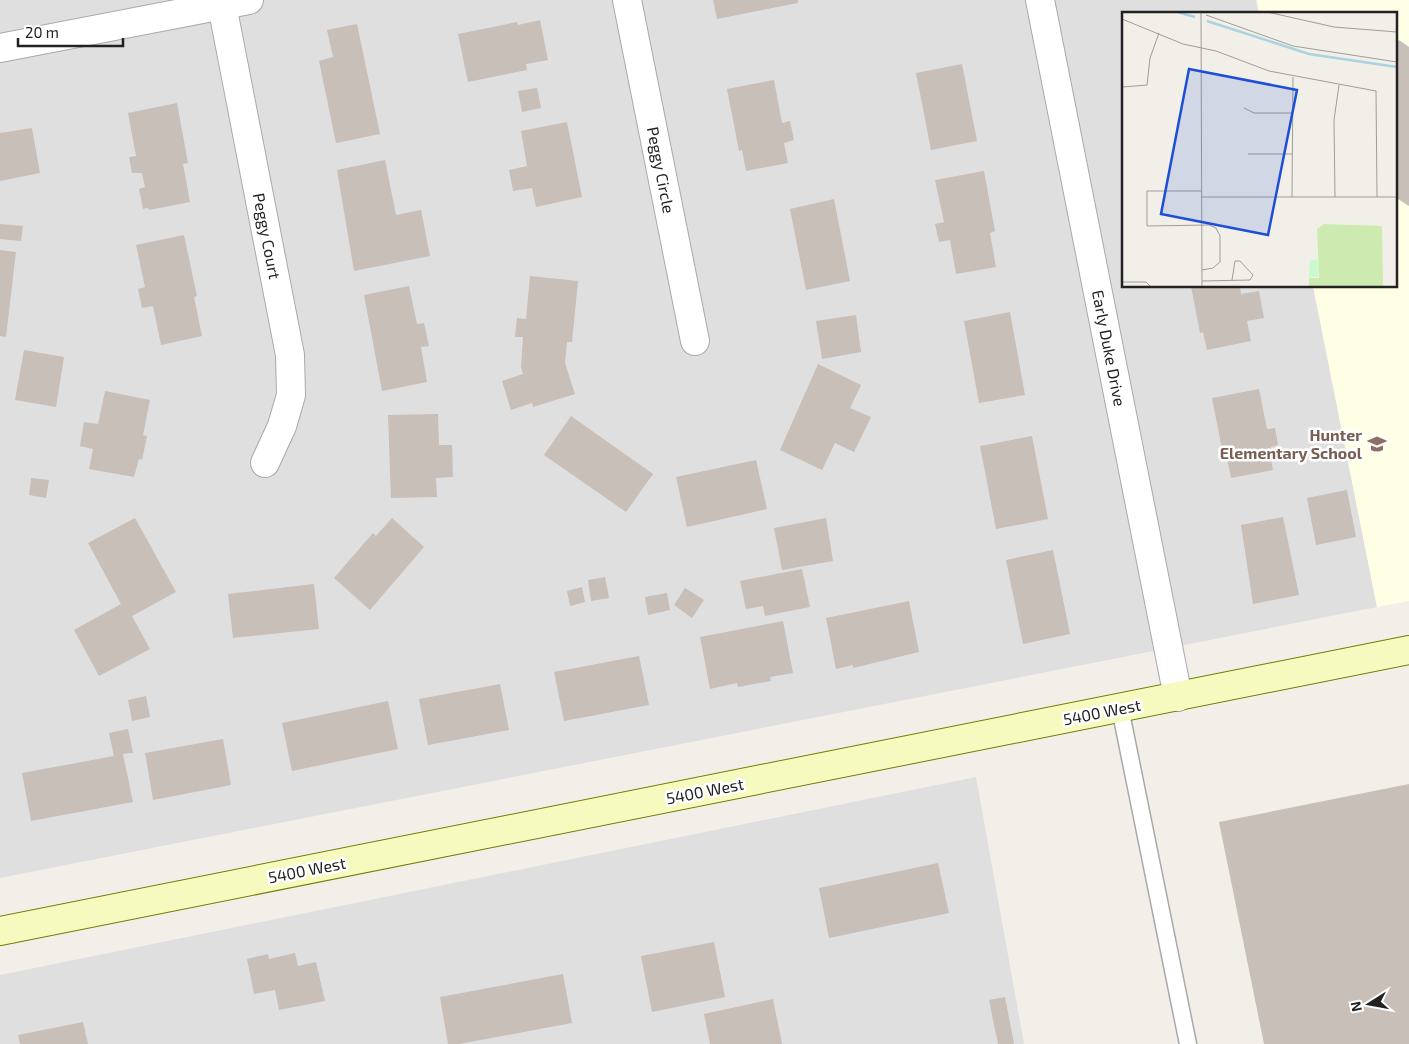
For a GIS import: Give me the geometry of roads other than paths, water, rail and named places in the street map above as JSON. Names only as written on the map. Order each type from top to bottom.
[{"type":"street","points":[[0,48],[249,0]]},
{"type":"street","name":"Peggy Circle","points":[[627,0],[695,341]]},
{"type":"street","name":"Early Duke Drive","points":[[1040,0],[1178,697]]},
{"type":"street","name":"Peggy Court","points":[[222,5],[290,355],[291,395],[282,426],[265,463]]},
{"type":"street","name":"5400 West","points":[[0,931],[1409,650]]},
{"type":"lane","points":[[1120,708],[1188,1044]]},
{"type":"place","name":"Hunter Elementary School","points":[[1377,444]]}]
